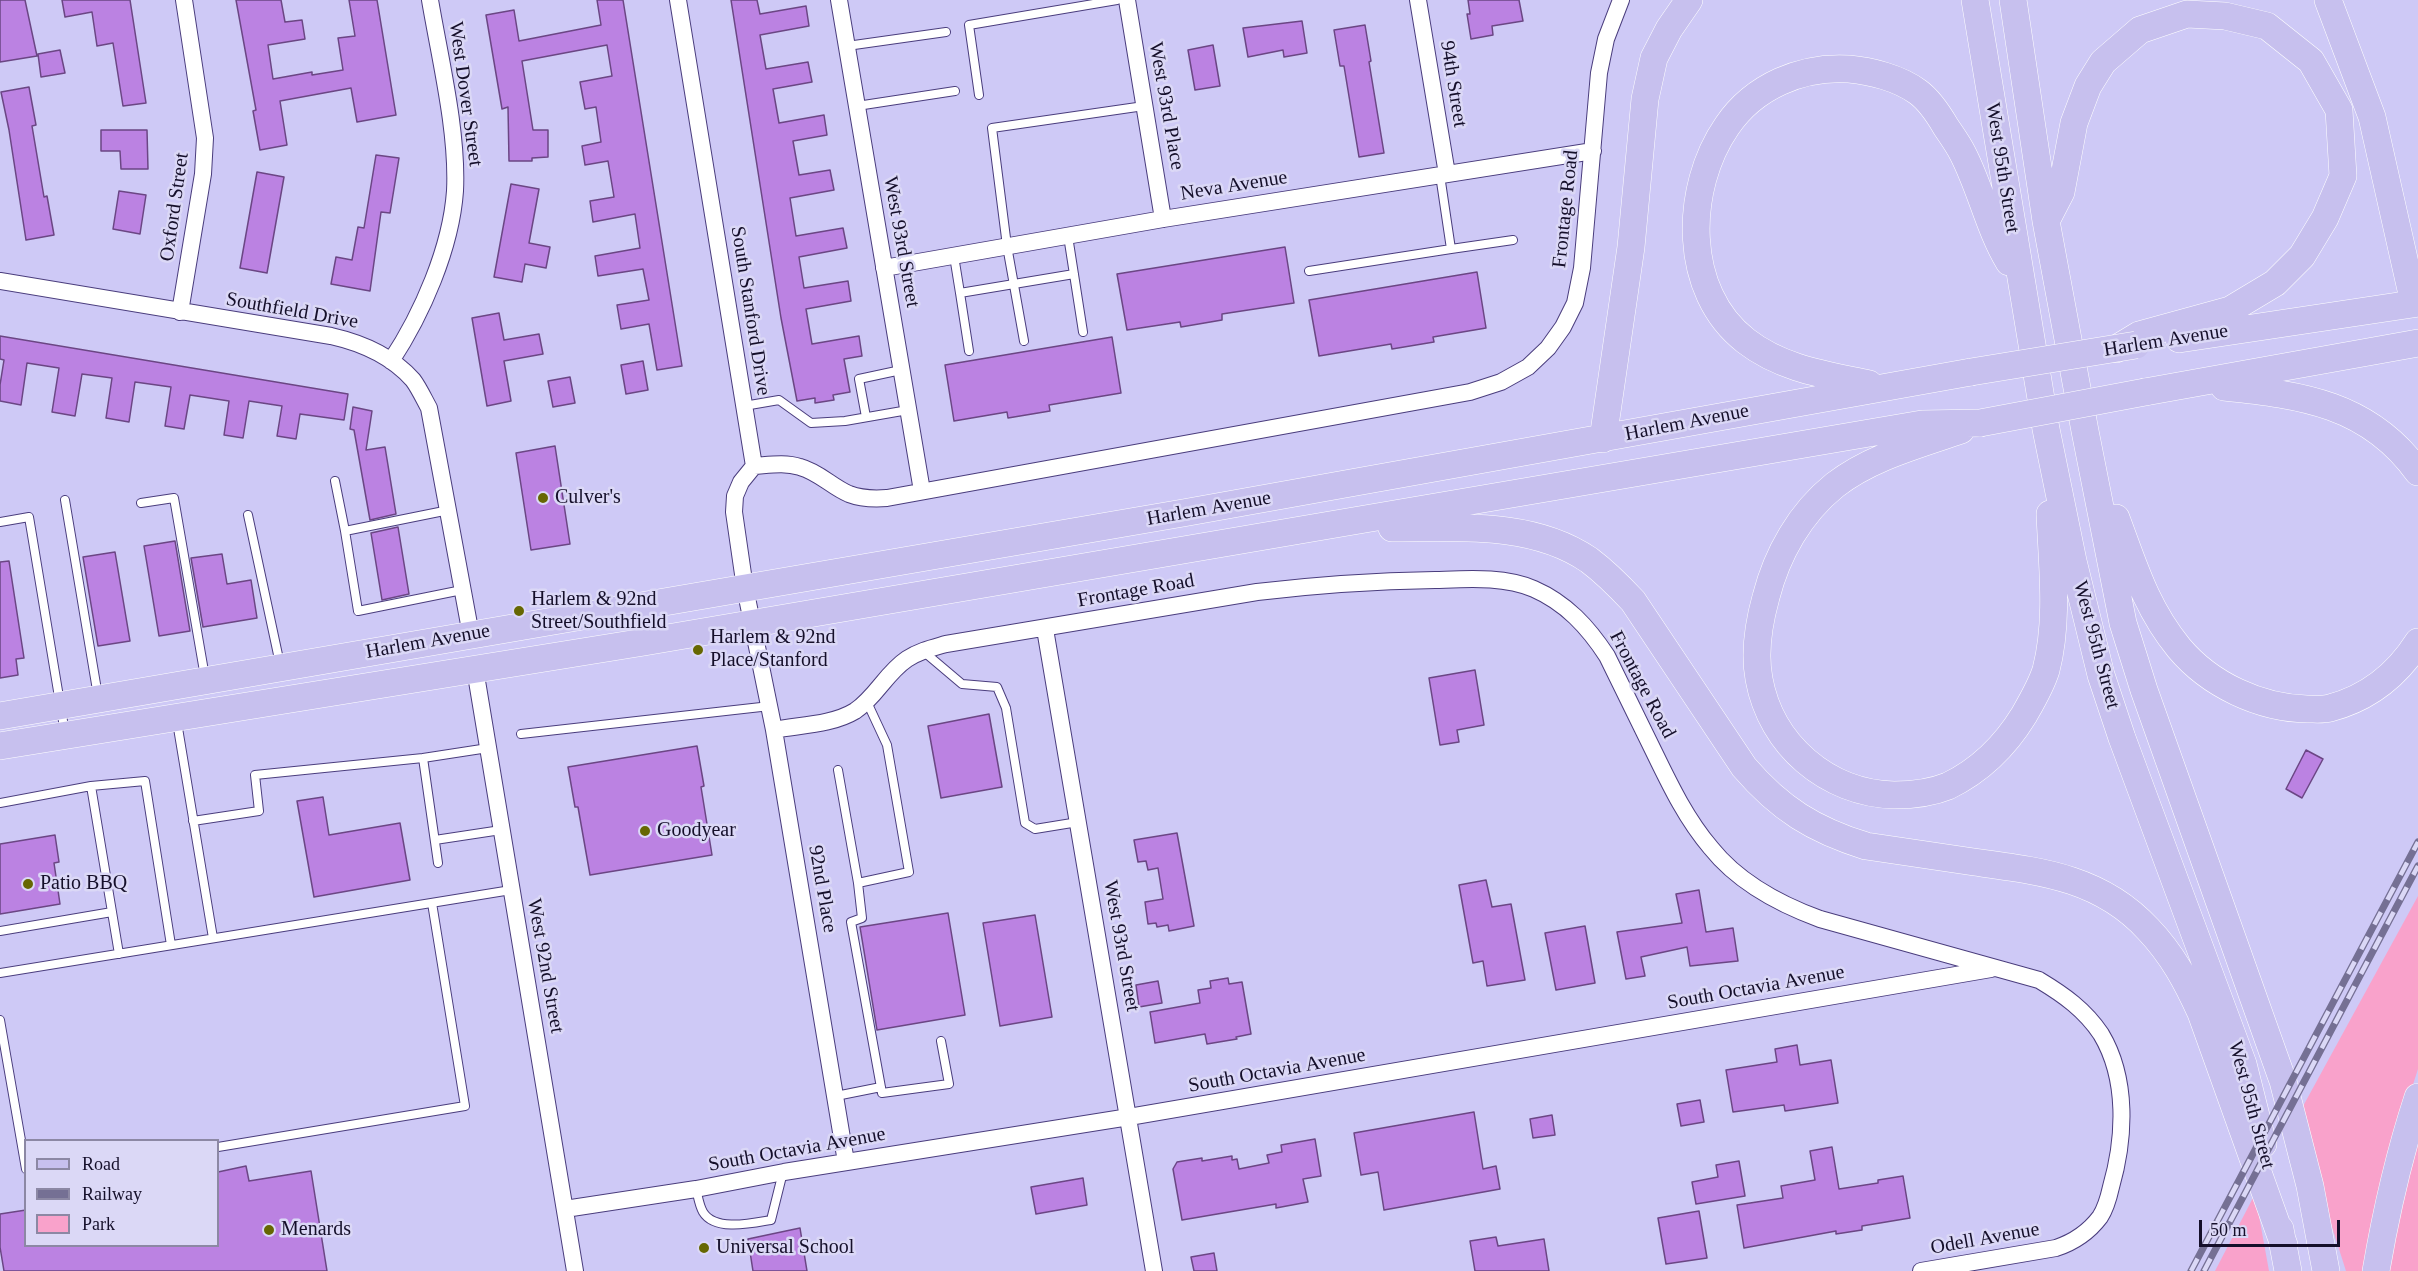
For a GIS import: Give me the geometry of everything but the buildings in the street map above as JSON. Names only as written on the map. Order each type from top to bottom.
[{"type":"main road","points":[[1603,439],[1631,247],[1645,99],[1654,58],[1669,29],[1689,0]]},
{"type":"main road","name":"West 95th Street","points":[[1975,0],[2046,429],[2073,561],[2101,675],[2122,738],[2243,1064],[2256,1110],[2286,1258]]},
{"type":"main road","name":"West 95th Street","points":[[2013,0],[2046,221],[2123,623],[2144,690],[2283,1081],[2310,1186],[2326,1271]]},
{"type":"main road","points":[[2328,0],[2372,117],[2416,303]]},
{"type":"main road","points":[[2046,221],[2061,192],[2074,123],[2088,86],[2103,62],[2140,30],[2187,15],[2225,16],[2267,26],[2311,61],[2339,110],[2343,176],[2325,218],[2302,256],[2275,283],[2230,310],[2139,335],[2126,347]]},
{"type":"main road","points":[[1882,387],[1806,371],[1765,353],[1745,341],[1730,326],[1715,304],[1704,280],[1696,240],[1696,216],[1702,180],[1713,150],[1727,125],[1750,101],[1773,84],[1795,75],[1829,68],[1859,70],[1887,77],[1917,92],[1938,113],[1964,154],[2000,247],[2021,282]]},
{"type":"main road","name":"Harlem Avenue","points":[[0,716],[1603,439],[1882,387],[2416,303]]},
{"type":"main road","name":"Harlem Avenue","points":[[0,746],[753,623],[1922,424],[1980,423],[2418,343]]},
{"type":"main road","points":[[2193,384],[2283,393],[2331,406],[2374,427],[2398,448],[2418,472]]},
{"type":"main road","points":[[1980,423],[1865,466],[1835,485],[1808,511],[1788,540],[1771,576],[1761,615],[1757,652],[1759,678],[1767,707],[1780,732],[1797,755],[1821,773],[1851,788],[1881,794],[1914,795],[1946,786],[1974,771],[1996,753],[2017,726],[2035,696],[2046,669],[2054,601],[2046,429]]},
{"type":"main road","points":[[2085,430],[2145,598],[2181,650],[2204,671],[2229,688],[2261,701],[2293,709],[2327,709],[2356,699],[2384,682],[2407,659],[2418,642]]},
{"type":"main road","points":[[1316,528],[1483,528],[1520,533],[1555,544],[1587,559],[1611,578],[1633,601],[1744,768],[1781,806],[1805,822],[1836,837],[1866,846],[2061,876],[2093,889],[2122,906],[2147,927],[2166,949],[2202,1013],[2286,1258]]},
{"type":"main road","points":[[2376,1271],[2386,1213],[2418,1098]]},
{"type":"street","name":"Oxford Street","points":[[180,312],[203,174],[205,138],[184,0]]},
{"type":"street","name":"West Dover Street","points":[[391,361],[406,339],[442,255],[455,193],[454,147],[430,0]]},
{"type":"street","name":"South Stanford Drive","points":[[678,0],[754,466]]},
{"type":"street","name":"West 93rd Street","points":[[839,0],[922,491]]},
{"type":"street","name":"West 93rd Place","points":[[1127,0],[1163,219]]},
{"type":"street","name":"94th Street","points":[[1418,0],[1443,175]]},
{"type":"street","name":"Frontage Road","points":[[754,466],[783,464],[800,466],[849,494],[866,499],[886,498],[1470,392],[1502,382],[1528,367],[1548,348],[1563,327],[1575,303],[1582,268],[1599,73],[1606,39],[1621,0]]},
{"type":"street","name":"Neva Avenue","points":[[884,268],[1163,219],[1593,151]]},
{"type":"street","name":"Southfield Drive","points":[[0,281],[331,336],[357,342],[378,351],[413,380],[429,408],[471,635]]},
{"type":"street","points":[[753,623],[745,588],[734,512],[735,496],[741,482],[754,466]]},
{"type":"street","name":"Frontage Road","points":[[774,730],[835,719],[852,713],[867,702],[905,660],[923,651],[946,644],[1245,594],[1301,587],[1459,579],[1503,580],[1532,588],[1576,616],[1593,636],[1607,656],[1676,796],[1711,849],[1735,872],[1763,893],[1790,908],[1820,919],[2039,980],[2084,1011],[2102,1036],[2120,1088],[2122,1123],[2118,1163],[2102,1215],[2089,1230],[2073,1242],[2056,1248]]},
{"type":"street","name":"92nd Place","points":[[753,623],[770,706],[846,1162]]},
{"type":"street","name":"West 93rd Street","points":[[1045,629],[1154,1271]]},
{"type":"street","name":"West 92nd Street","points":[[475,669],[575,1271]]},
{"type":"street","name":"South Octavia Avenue","points":[[565,1209],[1129,1117],[1995,968]]},
{"type":"street","name":"Odell Avenue","points":[[1921,1271],[2056,1248]]},
{"type":"lane","points":[[979,95],[969,25],[1117,0]]},
{"type":"lane","points":[[847,46],[946,32]]},
{"type":"lane","points":[[857,106],[955,92]]},
{"type":"lane","points":[[1024,341],[1007,246],[992,128],[1144,106]]},
{"type":"lane","points":[[1443,175],[1451,249]]},
{"type":"lane","points":[[1068,236],[1083,332]]},
{"type":"lane","points":[[1309,272],[1513,240]]},
{"type":"lane","points":[[954,256],[969,351]]},
{"type":"lane","points":[[960,293],[1074,274]]},
{"type":"lane","points":[[866,417],[859,379],[901,370]]},
{"type":"lane","points":[[744,406],[780,400],[810,423],[908,410]]},
{"type":"lane","points":[[335,481],[358,611],[462,590]]},
{"type":"lane","points":[[141,503],[174,498],[205,681]]},
{"type":"lane","points":[[65,500],[98,699]]},
{"type":"lane","points":[[345,531],[449,510]]},
{"type":"lane","points":[[248,515],[281,668]]},
{"type":"lane","points":[[0,522],[29,517],[65,735]]},
{"type":"lane","points":[[923,651],[962,684],[997,687],[1006,708],[1025,823],[1035,829],[1078,822]]},
{"type":"lane","points":[[858,883],[909,872],[887,745],[867,702]]},
{"type":"lane","points":[[521,734],[770,706]]},
{"type":"lane","points":[[176,717],[213,938]]},
{"type":"lane","points":[[193,821],[259,811],[255,775],[423,758],[488,748]]},
{"type":"lane","points":[[423,758],[438,863]]},
{"type":"lane","points":[[838,770],[862,918],[850,922],[882,1093],[949,1084],[941,1041]]},
{"type":"lane","points":[[0,803],[91,786],[146,781],[171,945]]},
{"type":"lane","points":[[91,786],[118,954]]},
{"type":"lane","points":[[435,840],[501,830]]},
{"type":"lane","points":[[0,973],[511,890]]},
{"type":"lane","points":[[219,1147],[465,1107],[432,903]]},
{"type":"lane","points":[[0,931],[112,912]]},
{"type":"lane","points":[[0,1020],[24,1158]]},
{"type":"lane","points":[[836,1096],[881,1087]]},
{"type":"lane","points":[[696,1189],[701,1210],[706,1217],[733,1226],[771,1220],[784,1172]]},
{"type":"green space","points":[[2418,896],[2418,1069],[2396,1137],[2367,1271],[2346,1271],[2324,1202],[2302,1108]]},
{"type":"green space","points":[[2418,1120],[2418,1271],[2385,1271]]},
{"type":"green space","points":[[2255,1194],[2269,1271],[2215,1271]]},
{"type":"railway","points":[[2191,1271],[2418,842]]},
{"type":"railway","points":[[2204,1271],[2418,866]]},
{"type":"place","name":"Culver's","points":[[543,498]]},
{"type":"place","name":"Harlem & 92nd Street/Southfield","points":[[519,611]]},
{"type":"place","name":"Harlem & 92nd Place/Stanford","points":[[698,650]]},
{"type":"place","name":"Goodyear","points":[[645,831]]},
{"type":"place","name":"Patio BBQ","points":[[28,884]]},
{"type":"place","name":"Menards","points":[[269,1230]]},
{"type":"place","name":"Universal School","points":[[704,1248]]}]
